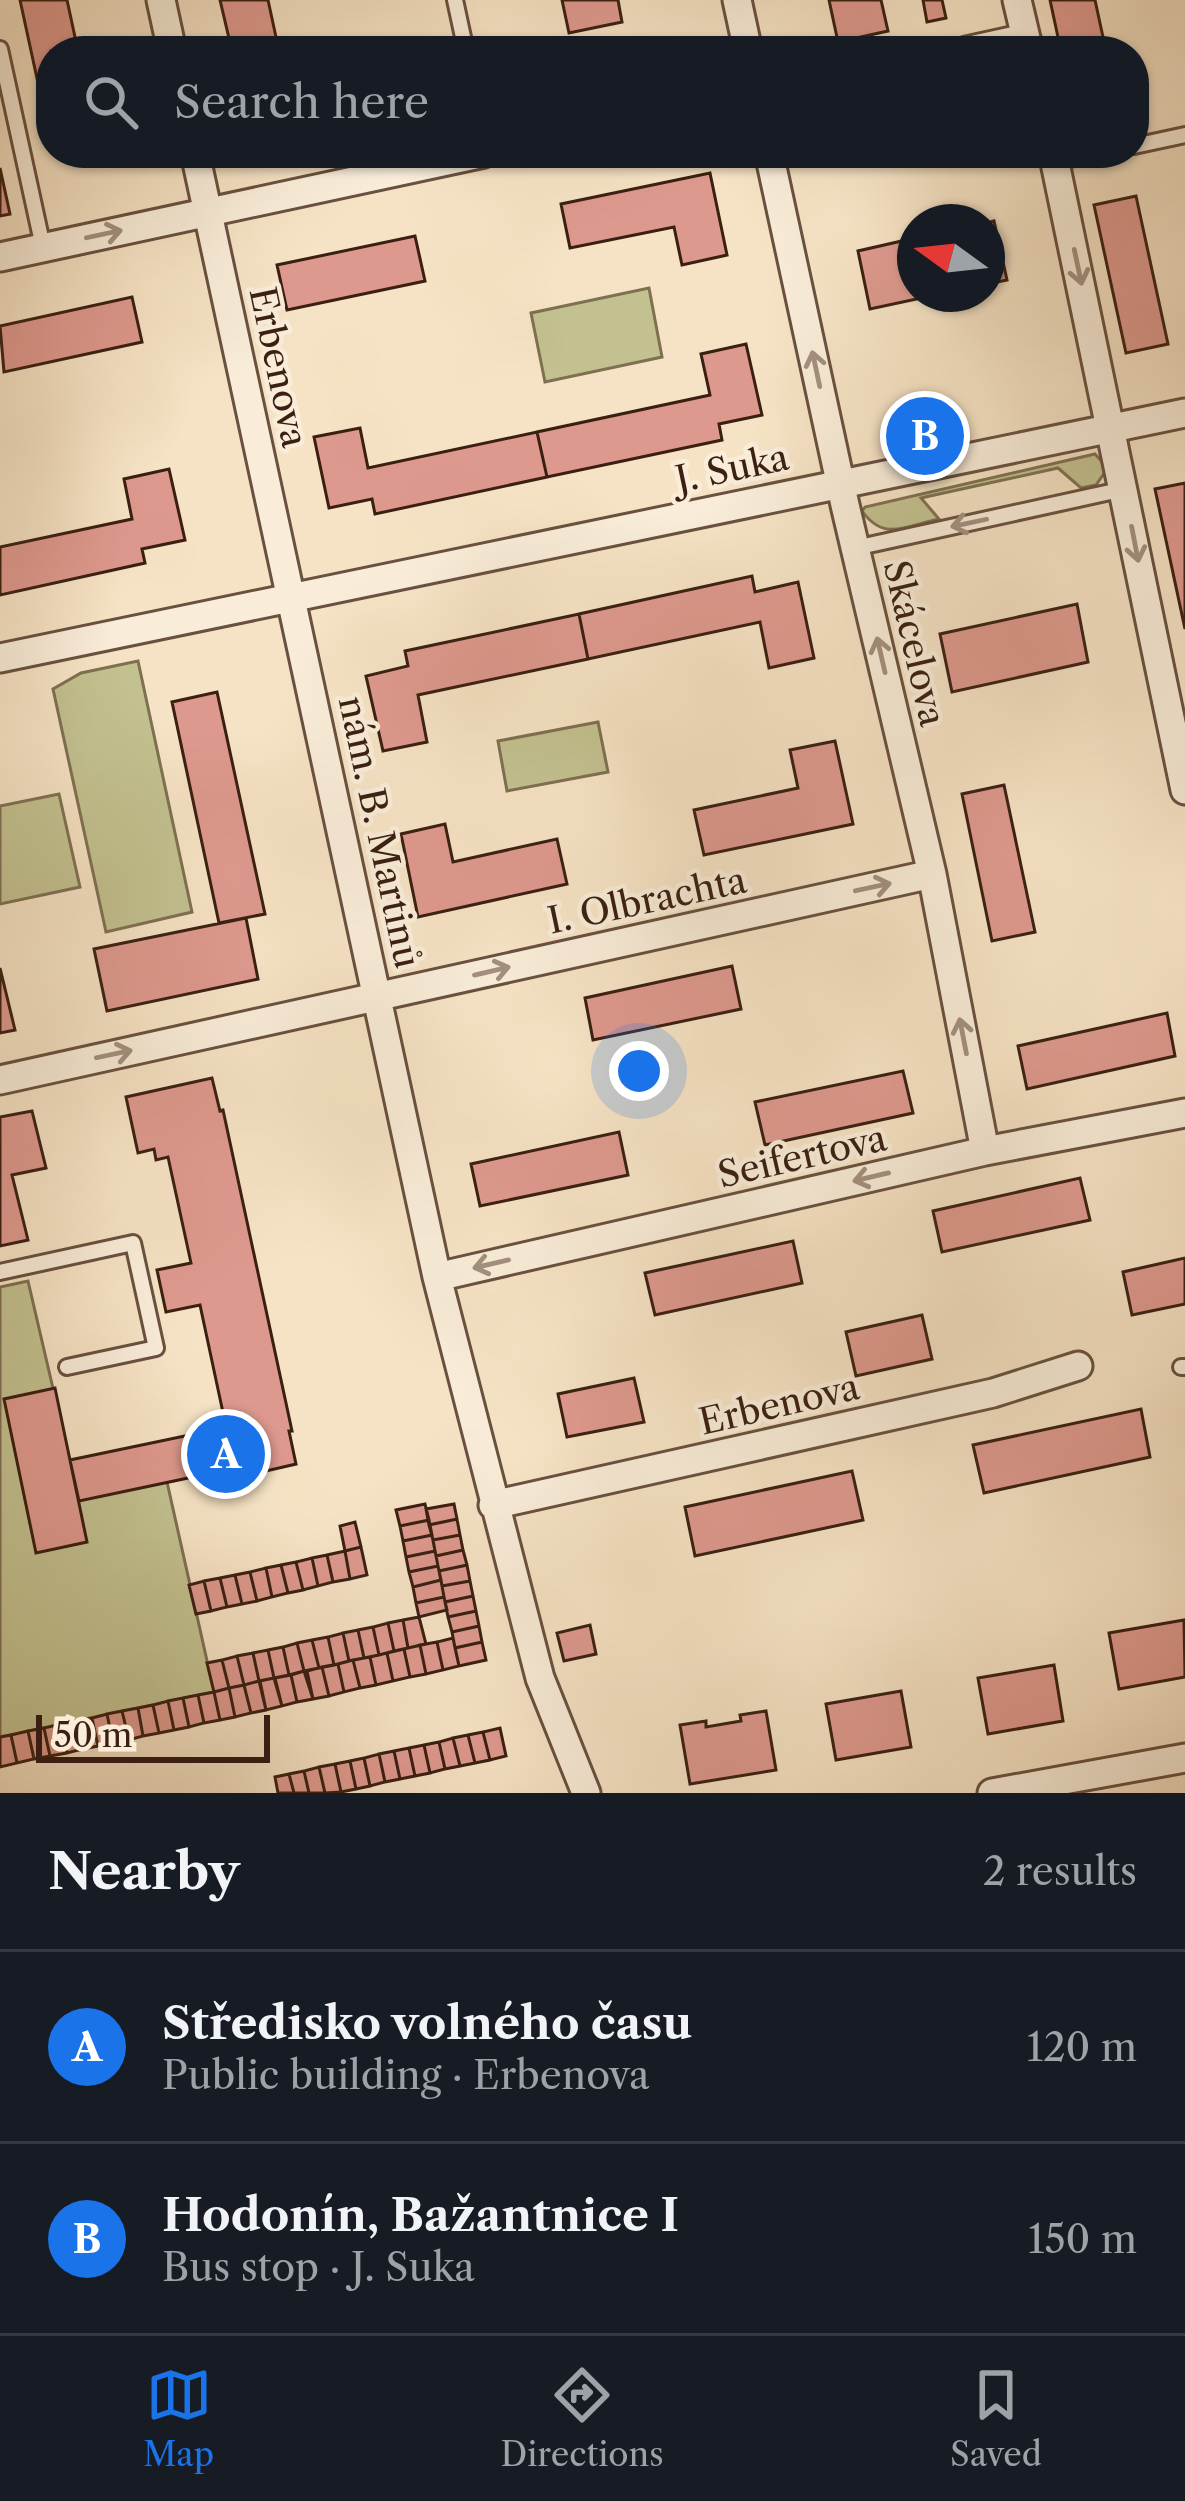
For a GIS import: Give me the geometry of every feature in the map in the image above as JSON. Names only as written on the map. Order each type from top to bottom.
[{"type":"street","points":[[161,0],[169,36]]},
{"type":"street","points":[[737,0],[745,36]]},
{"type":"street","points":[[1017,0],[1025,36]]},
{"type":"street","name":"Erbenova","points":[[198,168],[293,596]]},
{"type":"street","points":[[0,257],[414,168]]},
{"type":"street","name":"Skácelova","points":[[773,168],[932,874],[985,1151]]},
{"type":"street","points":[[1056,168],[1185,790]]},
{"type":"street","name":"J. Suka","points":[[293,596],[1185,413]]},
{"type":"street","points":[[0,658],[293,596]]},
{"type":"street","name":"nám. B. Martinů","points":[[0,1080],[378,996],[293,596]]},
{"type":"street","name":"I. Olbrachta","points":[[378,996],[932,874]]},
{"type":"street","points":[[378,996],[437,1276],[493,1505],[539,1678],[586,1793]]},
{"type":"street","name":"Seifertova","points":[[437,1276],[985,1151],[1185,1113]]},
{"type":"street","name":"Erbenova","points":[[493,1505],[993,1393],[1078,1366]]},
{"type":"street","points":[[1007,1792],[1185,1759]]},
{"type":"lane","points":[[454,0],[462,36]]},
{"type":"lane","points":[[0,49],[43,247]]},
{"type":"lane","points":[[1149,143],[1185,135]]},
{"type":"lane","points":[[856,548],[1124,489]]},
{"type":"lane","points":[[0,1272],[133,1244],[156,1348],[67,1366]]},
{"type":"shaded area","points":[[649,288],[662,357],[545,382],[531,313]]},
{"type":"shaded area","points":[[1095,454],[1108,468],[1096,485],[1081,488],[1058,468],[921,498],[939,519],[896,529],[879,526],[862,511],[865,507]]},
{"type":"shaded area","points":[[138,661],[192,912],[106,932],[53,689],[81,673]]},
{"type":"shaded area","points":[[598,722],[608,772],[507,791],[498,741]]},
{"type":"shaded area","points":[[59,794],[80,887],[0,904],[0,806]]},
{"type":"shaded area","points":[[28,1281],[79,1500],[167,1482],[214,1692],[0,1737],[0,1287]]},
{"type":"building","points":[[20,0],[67,0],[75,36],[36,36],[36,74]]},
{"type":"building","points":[[220,0],[268,0],[276,36],[228,36]]},
{"type":"building","points":[[562,0],[618,0],[622,22],[569,33]]},
{"type":"building","points":[[829,0],[881,0],[888,31],[837,36]]},
{"type":"building","points":[[923,0],[942,0],[946,18],[927,22]]},
{"type":"building","points":[[1050,0],[1095,0],[1103,36],[1058,36]]},
{"type":"building","points":[[0,168],[10,214],[0,216]]},
{"type":"building","points":[[710,173],[727,255],[682,265],[674,227],[570,248],[561,204]]},
{"type":"building","points":[[1136,196],[1168,344],[1126,353],[1094,205]]},
{"type":"building","points":[[415,236],[425,281],[287,310],[277,265]]},
{"type":"building","points":[[897,242],[897,303],[870,309],[858,251]]},
{"type":"building","points":[[132,297],[142,342],[4,372],[0,326]]},
{"type":"building","points":[[746,344],[762,415],[719,424],[722,440],[547,477],[537,432],[710,395],[701,354]]},
{"type":"building","points":[[360,428],[368,468],[537,432],[547,477],[375,514],[372,499],[329,508],[314,437]]},
{"type":"building","points":[[169,469],[185,540],[142,549],[145,563],[0,595],[0,547],[132,519],[124,479]]},
{"type":"building","points":[[1185,483],[1185,629],[1155,489]]},
{"type":"building","points":[[752,576],[755,592],[798,582],[814,658],[769,668],[760,622],[588,659],[579,614]]},
{"type":"building","points":[[1077,604],[1088,662],[952,692],[940,634]]},
{"type":"building","points":[[579,614],[588,659],[418,695],[427,742],[383,751],[366,676],[408,666],[405,651]]},
{"type":"building","points":[[217,692],[265,914],[219,923],[172,702]]},
{"type":"building","points":[[835,741],[853,824],[704,855],[694,810],[798,788],[790,750]]},
{"type":"building","points":[[1004,785],[1035,932],[992,941],[962,794]]},
{"type":"building","points":[[445,824],[453,862],[557,839],[567,884],[418,917],[401,834]]},
{"type":"building","points":[[246,918],[258,979],[107,1011],[94,949]]},
{"type":"building","points":[[732,966],[741,1009],[593,1040],[585,998]]},
{"type":"building","points":[[0,968],[15,1030],[0,1033]]},
{"type":"building","points":[[1167,1013],[1175,1056],[1027,1089],[1018,1046]]},
{"type":"building","points":[[903,1071],[913,1113],[765,1145],[755,1102]]},
{"type":"building","points":[[212,1078],[223,1110],[296,1464],[210,1484],[197,1428],[225,1422],[200,1305],[166,1312],[157,1270],[191,1263],[168,1157],[156,1160],[154,1149],[138,1153],[126,1097]]},
{"type":"building","points":[[32,1111],[46,1168],[12,1175],[28,1240],[0,1246],[0,1117]]},
{"type":"building","points":[[619,1132],[628,1175],[480,1206],[471,1164]]},
{"type":"building","points":[[1080,1178],[1090,1220],[942,1252],[933,1211]]},
{"type":"building","points":[[793,1241],[802,1283],[655,1315],[645,1273]]},
{"type":"building","points":[[1185,1258],[1185,1304],[1132,1315],[1123,1272]]},
{"type":"building","points":[[922,1315],[932,1359],[856,1376],[846,1332]]},
{"type":"building","points":[[634,1378],[644,1422],[567,1437],[558,1394]]},
{"type":"building","points":[[55,1388],[87,1542],[36,1553],[4,1399]]},
{"type":"building","points":[[1141,1409],[1150,1457],[984,1493],[973,1445]]},
{"type":"building","points":[[199,1433],[207,1474],[79,1501],[70,1460]]},
{"type":"building","points":[[852,1471],[863,1520],[695,1556],[685,1507]]},
{"type":"building","points":[[425,1504],[429,1520],[400,1526],[396,1510]]},
{"type":"building","points":[[454,1504],[457,1519],[429,1525],[426,1509]]},
{"type":"building","points":[[457,1519],[460,1535],[433,1540],[429,1525]]},
{"type":"building","points":[[429,1520],[432,1535],[403,1541],[400,1526]]},
{"type":"building","points":[[355,1522],[361,1547],[345,1551],[340,1526]]},
{"type":"building","points":[[432,1535],[435,1551],[406,1557],[403,1541]]},
{"type":"building","points":[[460,1535],[463,1550],[436,1556],[433,1540]]},
{"type":"building","points":[[361,1547],[367,1575],[350,1579],[345,1551]]},
{"type":"building","points":[[463,1550],[467,1565],[439,1571],[436,1556]]},
{"type":"building","points":[[345,1551],[350,1579],[333,1582],[327,1555]]},
{"type":"building","points":[[435,1551],[438,1566],[409,1572],[406,1557]]},
{"type":"building","points":[[327,1555],[333,1582],[318,1586],[312,1558]]},
{"type":"building","points":[[312,1558],[318,1586],[303,1590],[296,1562]]},
{"type":"building","points":[[296,1562],[303,1590],[288,1593],[281,1565]]},
{"type":"building","points":[[281,1565],[288,1593],[272,1597],[266,1568]]},
{"type":"building","points":[[467,1565],[470,1581],[442,1586],[439,1571]]},
{"type":"building","points":[[438,1566],[441,1580],[413,1587],[409,1572]]},
{"type":"building","points":[[266,1568],[272,1597],[257,1601],[250,1572]]},
{"type":"building","points":[[250,1572],[257,1601],[242,1604],[235,1575]]},
{"type":"building","points":[[235,1575],[242,1604],[227,1607],[220,1578]]},
{"type":"building","points":[[220,1578],[227,1607],[211,1611],[204,1581]]},
{"type":"building","points":[[441,1580],[444,1597],[416,1603],[413,1587]]},
{"type":"building","points":[[204,1581],[211,1611],[196,1614],[189,1585]]},
{"type":"building","points":[[470,1581],[473,1596],[445,1602],[442,1586]]},
{"type":"building","points":[[473,1596],[476,1611],[448,1617],[445,1602]]},
{"type":"building","points":[[444,1597],[447,1610],[419,1617],[416,1603]]},
{"type":"building","points":[[476,1611],[479,1626],[452,1632],[448,1617]]},
{"type":"building","points":[[419,1617],[426,1644],[408,1648],[403,1620]]},
{"type":"building","points":[[403,1620],[408,1648],[394,1651],[388,1623]]},
{"type":"building","points":[[1184,1620],[1185,1677],[1119,1689],[1109,1633]]},
{"type":"building","points":[[388,1623],[394,1651],[379,1655],[373,1627]]},
{"type":"building","points":[[590,1625],[596,1654],[564,1661],[557,1633]]},
{"type":"building","points":[[479,1626],[482,1642],[455,1648],[452,1632]]},
{"type":"building","points":[[373,1627],[379,1655],[364,1658],[358,1630]]},
{"type":"building","points":[[358,1630],[364,1658],[349,1661],[343,1633]]},
{"type":"building","points":[[343,1633],[349,1661],[334,1665],[328,1637]]},
{"type":"building","points":[[328,1637],[334,1665],[319,1668],[312,1640]]},
{"type":"building","points":[[453,1638],[459,1666],[443,1670],[437,1642]]},
{"type":"building","points":[[312,1640],[319,1668],[304,1671],[297,1643]]},
{"type":"building","points":[[437,1642],[443,1670],[426,1674],[420,1645]]},
{"type":"building","points":[[482,1642],[486,1660],[459,1666],[455,1648]]},
{"type":"building","points":[[297,1643],[304,1671],[289,1675],[283,1647]]},
{"type":"building","points":[[420,1645],[426,1674],[410,1677],[404,1649]]},
{"type":"building","points":[[283,1647],[289,1675],[274,1678],[268,1650]]},
{"type":"building","points":[[404,1649],[410,1677],[393,1681],[387,1653]]},
{"type":"building","points":[[268,1650],[274,1678],[259,1681],[253,1653]]},
{"type":"building","points":[[253,1653],[259,1681],[244,1685],[237,1656]]},
{"type":"building","points":[[387,1653],[393,1681],[376,1685],[370,1657]]},
{"type":"building","points":[[237,1656],[244,1685],[229,1688],[222,1660]]},
{"type":"building","points":[[370,1657],[376,1685],[360,1688],[353,1660]]},
{"type":"building","points":[[222,1660],[229,1688],[214,1692],[207,1663]]},
{"type":"building","points":[[353,1660],[360,1688],[344,1692],[338,1664]]},
{"type":"building","points":[[338,1664],[344,1692],[329,1696],[322,1667]]},
{"type":"building","points":[[1054,1665],[1063,1721],[988,1734],[978,1678]]},
{"type":"building","points":[[322,1667],[329,1696],[313,1699],[307,1671]]},
{"type":"building","points":[[304,1671],[313,1699],[297,1702],[291,1675]]},
{"type":"building","points":[[291,1675],[297,1702],[282,1706],[275,1678]]},
{"type":"building","points":[[274,1678],[282,1706],[266,1710],[260,1681]]},
{"type":"building","points":[[259,1681],[266,1710],[251,1713],[244,1685]]},
{"type":"building","points":[[244,1685],[251,1713],[235,1717],[229,1688]]},
{"type":"building","points":[[229,1688],[235,1717],[220,1720],[214,1692]]},
{"type":"building","points":[[901,1691],[911,1747],[836,1760],[826,1704]]},
{"type":"building","points":[[214,1692],[220,1720],[204,1723],[198,1695]]},
{"type":"building","points":[[198,1695],[204,1723],[189,1727],[183,1698]]},
{"type":"building","points":[[183,1698],[189,1727],[174,1730],[168,1701]]},
{"type":"building","points":[[168,1701],[174,1730],[159,1733],[153,1705]]},
{"type":"building","points":[[153,1705],[159,1733],[143,1736],[138,1708]]},
{"type":"building","points":[[138,1708],[143,1736],[129,1740],[122,1711]]},
{"type":"building","points":[[122,1711],[129,1740],[113,1743],[107,1714]]},
{"type":"building","points":[[766,1711],[776,1770],[690,1784],[680,1725],[706,1721],[706,1727]]},
{"type":"building","points":[[107,1714],[113,1743],[98,1746],[92,1718]]},
{"type":"building","points":[[92,1718],[98,1746],[83,1749],[76,1721]]},
{"type":"building","points":[[76,1721],[83,1749],[67,1753],[61,1724]]},
{"type":"building","points":[[61,1724],[67,1753],[50,1756],[44,1728]]},
{"type":"building","points":[[44,1728],[50,1756],[34,1759],[28,1731]]},
{"type":"building","points":[[500,1728],[506,1756],[490,1760],[483,1732]]},
{"type":"building","points":[[28,1731],[34,1759],[17,1763],[11,1735]]},
{"type":"building","points":[[483,1732],[490,1760],[475,1763],[468,1735]]},
{"type":"building","points":[[11,1735],[17,1763],[0,1767],[0,1737]]},
{"type":"building","points":[[468,1735],[475,1763],[460,1766],[453,1738]]},
{"type":"building","points":[[453,1738],[460,1766],[445,1769],[439,1742]]},
{"type":"building","points":[[439,1742],[445,1769],[430,1773],[424,1745]]},
{"type":"building","points":[[424,1745],[430,1773],[415,1776],[409,1748]]},
{"type":"building","points":[[409,1748],[415,1776],[400,1779],[394,1751]]},
{"type":"building","points":[[394,1751],[400,1779],[385,1782],[379,1754]]},
{"type":"building","points":[[379,1754],[385,1782],[370,1786],[364,1758]]},
{"type":"building","points":[[364,1758],[370,1786],[356,1789],[350,1761]]},
{"type":"building","points":[[350,1761],[356,1789],[341,1792],[335,1764]]},
{"type":"building","points":[[335,1764],[341,1792],[325,1793],[319,1767]]},
{"type":"building","points":[[319,1767],[325,1793],[309,1793],[304,1771]]},
{"type":"building","points":[[304,1771],[309,1793],[294,1793],[289,1774]]},
{"type":"building","points":[[289,1774],[294,1793],[278,1793],[275,1777]]},
{"type":"place","name":"Hodonín, Bažantnice I","points":[[925,436]]},
{"type":"place","name":"Středisko volného času","points":[[226,1454]]}]
